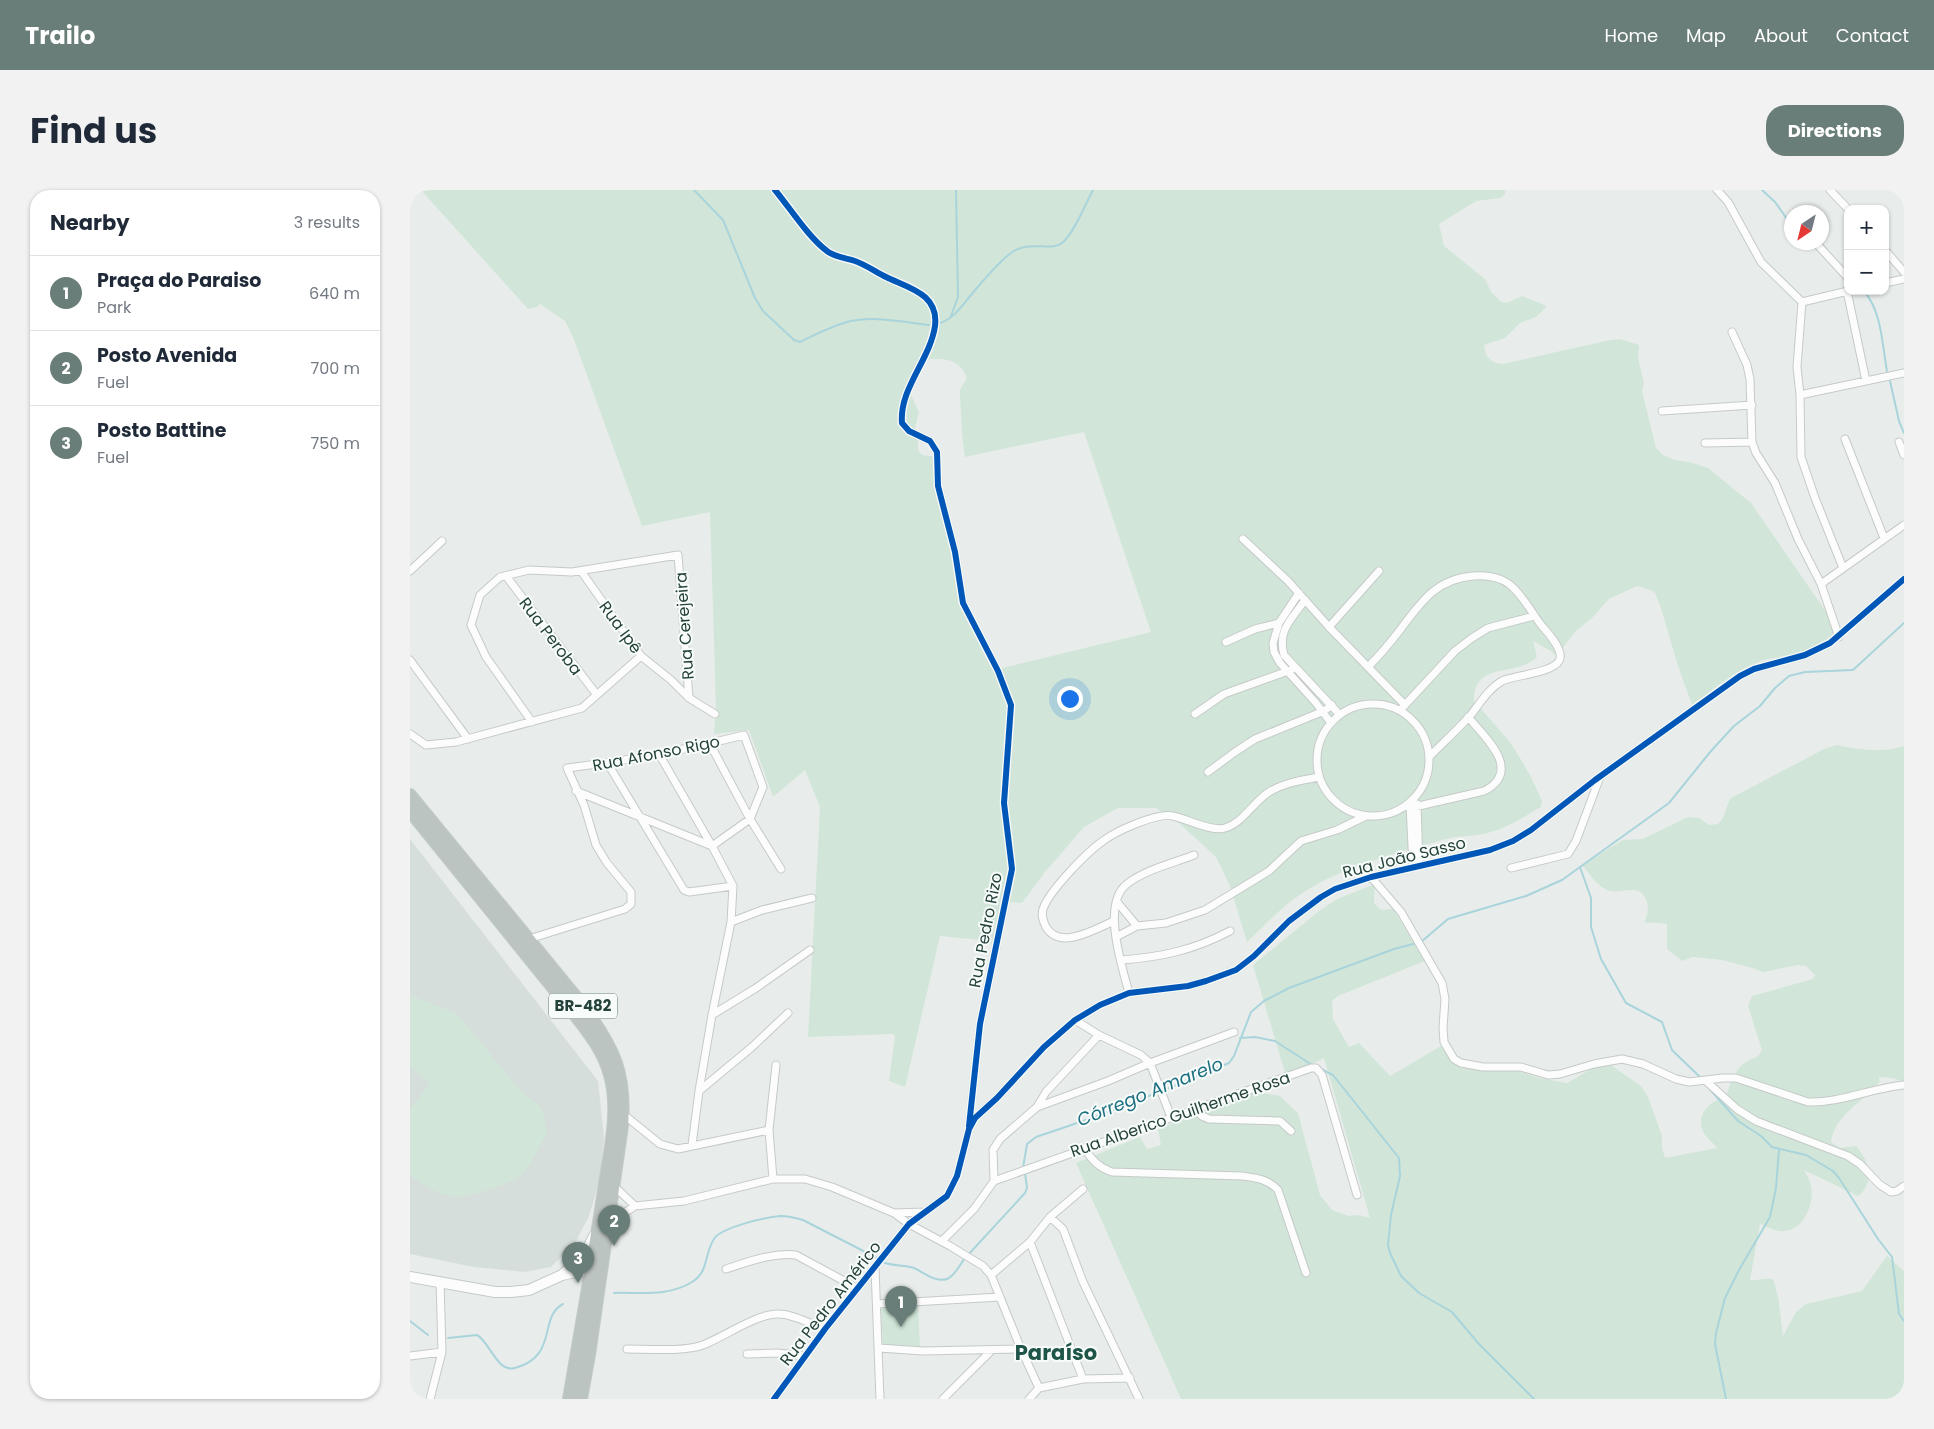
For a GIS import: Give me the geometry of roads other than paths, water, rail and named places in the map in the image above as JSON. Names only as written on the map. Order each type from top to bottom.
[{"type":"highway","name":"BR-482","points":[[410,795],[480,888],[602,1031],[614,1053],[619,1068],[623,1114],[614,1186],[592,1268],[570,1399]]},
{"type":"highway","name":"BR-482","points":[[410,811],[480,888],[530,939],[605,1059],[610,1075],[614,1106],[603,1225]]},
{"type":"highway","name":"BR-482","points":[[580,1399],[592,1268]]},
{"type":"street","name":"Rua Pedro Rizo","points":[[775,190],[820,245],[829,253],[858,262],[887,278],[907,285],[926,296],[934,308],[935,326],[926,353],[901,410],[902,423],[909,431],[930,441],[937,452],[938,486],[956,552],[963,604],[998,671],[1011,705],[1004,803],[1012,869],[980,1024],[969,1128]]},
{"type":"street","points":[[1717,190],[1728,202],[1761,262],[1802,302]]},
{"type":"street","points":[[1830,190],[1844,205]]},
{"type":"street","points":[[1822,250],[1844,274]]},
{"type":"street","points":[[1889,255],[1904,272]]},
{"type":"street","points":[[1889,282],[1904,279]]},
{"type":"street","points":[[1802,302],[1844,292]]},
{"type":"street","points":[[1848,295],[1866,380]]},
{"type":"street","points":[[1802,302],[1797,367],[1800,395],[1801,457],[1843,568]]},
{"type":"street","points":[[1732,332],[1747,365],[1752,405],[1752,442],[1775,483],[1798,539],[1821,584],[1839,637]]},
{"type":"street","points":[[1800,395],[1904,373]]},
{"type":"street","points":[[1662,411],[1752,405]]},
{"type":"street","points":[[1845,439],[1884,538]]},
{"type":"street","points":[[1705,443],[1752,442]]},
{"type":"street","points":[[1899,442],[1904,455]]},
{"type":"street","points":[[1821,584],[1904,525]]},
{"type":"street","points":[[1243,539],[1306,600],[1329,627],[1405,705]]},
{"type":"street","points":[[410,571],[442,540]]},
{"type":"street","name":"Rua Cerejeira","points":[[581,571],[678,554],[689,698]]},
{"type":"street","points":[[532,722],[486,657],[471,625],[480,595],[500,577],[530,570],[581,571]]},
{"type":"street","name":"Rua Ipê","points":[[581,571],[640,656],[671,680],[689,698],[716,714]]},
{"type":"street","points":[[1329,627],[1379,571]]},
{"type":"street","points":[[1368,667],[1386,648],[1424,599],[1437,588],[1451,580],[1465,576],[1486,575],[1508,583],[1519,593],[1554,641],[1560,654],[1557,664],[1503,681],[1489,692],[1468,717],[1429,757]]},
{"type":"street","name":"Rua Peroba","points":[[506,576],[597,695]]},
{"type":"street","name":"Rua João Sasso","points":[[909,1224],[947,1196],[956,1176],[969,1128],[975,1118],[997,1098],[1031,1060],[1075,1020],[1100,1005],[1129,993],[1188,986],[1236,970],[1254,956],[1289,921],[1335,889],[1371,877],[1490,850],[1513,841],[1531,830],[1600,776],[1740,676],[1754,669],[1805,655],[1839,637],[1904,579]]},
{"type":"street","points":[[1299,593],[1279,623],[1273,643],[1274,652],[1280,663],[1324,711],[1331,722]]},
{"type":"street","points":[[1306,600],[1286,627],[1281,644],[1284,655],[1340,715]]},
{"type":"street","points":[[1399,711],[1455,651],[1472,638],[1488,628],[1534,616]]},
{"type":"street","points":[[1226,642],[1255,629],[1279,623]]},
{"type":"street","points":[[410,734],[426,745],[456,742],[582,708],[640,656]]},
{"type":"street","points":[[410,660],[468,739]]},
{"type":"street","points":[[1194,714],[1224,694],[1288,672],[1295,667]]},
{"type":"street","points":[[1366,816],[1350,811],[1337,803],[1326,791],[1317,763],[1318,748],[1323,734],[1331,722],[1354,708],[1369,704],[1399,711],[1414,723],[1424,739],[1429,757],[1428,771],[1424,784],[1412,806],[1416,866]]},
{"type":"street","points":[[1208,772],[1255,739],[1324,711],[1332,705]]},
{"type":"street","points":[[1116,937],[1137,926],[1166,923],[1206,910],[1270,871],[1302,841],[1337,830],[1366,816],[1389,814],[1412,806],[1484,791],[1494,786],[1500,776],[1501,763],[1494,748],[1468,717]]},
{"type":"street","name":"Rua Afonso Rigo","points":[[576,790],[567,768],[608,764],[710,744],[744,735],[763,787],[750,818]]},
{"type":"street","points":[[710,744],[750,818],[781,868]]},
{"type":"street","points":[[660,754],[733,886],[731,922],[712,1014],[692,1145]]},
{"type":"street","points":[[608,764],[684,890],[689,892],[733,886]]},
{"type":"street","points":[[1511,868],[1568,854],[1576,841],[1600,776]]},
{"type":"street","points":[[1114,921],[1077,936],[1066,938],[1056,937],[1049,932],[1042,917],[1043,909],[1055,890],[1090,851],[1104,840],[1146,820],[1171,815],[1204,826],[1225,828],[1242,818],[1268,793],[1291,783],[1320,777]]},
{"type":"street","points":[[576,790],[712,846]]},
{"type":"street","points":[[530,939],[625,910],[631,904],[631,892],[607,863],[596,845],[584,805],[576,790]]},
{"type":"street","points":[[712,846],[750,818]]},
{"type":"street","points":[[1129,993],[1114,921],[1119,892],[1139,876],[1194,855]]},
{"type":"street","points":[[1371,877],[1400,912],[1444,991],[1444,1042],[1454,1059],[1461,1064],[1484,1067],[1521,1067],[1548,1075],[1622,1059],[1643,1064],[1676,1079],[1689,1082],[1736,1078],[1748,1080],[1795,1099],[1814,1102],[1836,1099],[1888,1086],[1904,1085]]},
{"type":"street","points":[[731,922],[762,910],[812,898]]},
{"type":"street","points":[[1117,902],[1137,926]]},
{"type":"street","points":[[1121,960],[1171,954],[1189,949],[1230,931]]},
{"type":"street","points":[[712,1014],[756,988],[810,950]]},
{"type":"street","points":[[699,1091],[752,1047],[788,1013]]},
{"type":"street","points":[[1075,1020],[1099,1035],[1142,1055],[1150,1063],[1171,1117]]},
{"type":"street","points":[[1037,1107],[1234,1032]]},
{"type":"street","points":[[942,1241],[974,1209],[994,1181],[993,1150],[1000,1139],[1037,1107],[1046,1092],[1099,1035]]},
{"type":"street","points":[[773,1179],[769,1130],[776,1065]]},
{"type":"street","name":"Rua Alberico Guilherme Rosa","points":[[994,1181],[1171,1117],[1311,1068],[1316,1068],[1322,1075],[1357,1195]]},
{"type":"street","points":[[1706,1081],[1737,1109],[1756,1121],[1848,1156],[1860,1164],[1891,1192],[1897,1192],[1904,1186]]},
{"type":"street","points":[[1194,1109],[1209,1119],[1280,1121],[1291,1131]]},
{"type":"street","points":[[623,1114],[660,1144],[678,1150],[692,1145],[769,1130]]},
{"type":"street","points":[[1084,1148],[1094,1163],[1102,1169],[1112,1172],[1242,1176],[1260,1178],[1272,1184],[1278,1190],[1306,1273]]},
{"type":"street","points":[[562,1275],[584,1256],[603,1225],[635,1206],[684,1201],[773,1179],[805,1179],[832,1187],[894,1212],[909,1224],[942,1241],[983,1266],[991,1275],[1021,1350],[1039,1388]]},
{"type":"street","points":[[614,1186],[635,1206]]},
{"type":"street","points":[[991,1275],[1030,1242],[1050,1218],[1083,1189]]},
{"type":"street","points":[[894,1212],[926,1212]]},
{"type":"street","points":[[1050,1218],[1063,1229],[1083,1282],[1139,1399]]},
{"type":"street","name":"Rua Pedro Américo","points":[[774,1399],[825,1329],[909,1224]]},
{"type":"street","points":[[1030,1242],[1083,1379]]},
{"type":"street","points":[[726,1269],[758,1259],[789,1254],[796,1255],[857,1288]]},
{"type":"street","points":[[410,1276],[495,1292],[529,1290],[562,1275],[592,1268],[584,1256]]},
{"type":"street","points":[[879,1263],[877,1304],[880,1399]]},
{"type":"street","points":[[430,1399],[442,1352],[440,1281]]},
{"type":"street","points":[[877,1304],[1000,1297]]},
{"type":"street","points":[[627,1349],[674,1349],[702,1346],[740,1327],[776,1314],[789,1316],[825,1329]]},
{"type":"street","points":[[879,1348],[923,1351],[1021,1350]]},
{"type":"street","points":[[942,1399],[991,1351]]},
{"type":"street","points":[[410,1356],[442,1352]]},
{"type":"street","points":[[747,1354],[777,1353],[805,1356]]},
{"type":"street","points":[[1029,1399],[1039,1388],[1083,1379],[1130,1378]]},
{"type":"waterway","points":[[694,190],[723,220],[755,298],[763,311],[794,340],[800,342],[825,330],[851,321],[870,319],[890,320],[929,325]]},
{"type":"waterway","points":[[951,316],[958,297],[956,190]]},
{"type":"waterway","points":[[937,324],[948,319],[956,312],[992,271],[1014,251],[1021,248],[1053,246],[1062,243],[1075,226],[1093,190]]},
{"type":"waterway","points":[[1762,190],[1775,202],[1784,215]]},
{"type":"waterway","points":[[1867,295],[1878,318],[1887,371]]},
{"type":"waterway","points":[[1890,381],[1899,421],[1904,433]]},
{"type":"waterway","name":"Córrego Amarelo","points":[[1164,1090],[1229,1063],[1234,1056],[1251,1012],[1264,1001],[1289,988],[1394,949],[1421,942],[1448,919],[1526,896],[1562,880],[1669,803],[1734,726],[1760,706],[1775,688],[1789,676],[1805,672],[1853,670],[1904,623]]},
{"type":"waterway","points":[[1580,867],[1591,898],[1591,927],[1601,959],[1626,1003],[1662,1022],[1672,1050],[1701,1078]]},
{"type":"waterway","points":[[1240,1038],[1255,1037],[1275,1041],[1312,1065]]},
{"type":"waterway","points":[[1321,1069],[1333,1075],[1399,1158],[1400,1176],[1391,1215],[1388,1245],[1401,1276],[1419,1293],[1452,1312],[1478,1343],[1534,1399]]},
{"type":"waterway","points":[[1707,1086],[1738,1121],[1761,1136],[1772,1147],[1806,1155],[1833,1171],[1839,1178],[1878,1239],[1892,1257],[1899,1314],[1904,1321]]},
{"type":"waterway","name":"Córrego Amarelo","points":[[1023,1168],[1027,1144],[1036,1137],[1159,1092]]},
{"type":"waterway","points":[[1726,1399],[1715,1344],[1716,1333],[1725,1298],[1770,1217],[1776,1188],[1779,1149]]},
{"type":"waterway","name":"Córrego Amarelo","points":[[968,1255],[1025,1193],[1027,1188],[1025,1173]]},
{"type":"waterway","name":"Córrego Amarelo","points":[[614,1293],[654,1293],[683,1287],[692,1282],[701,1273],[711,1245],[718,1235],[725,1230],[745,1223],[781,1216],[803,1220],[879,1259]]},
{"type":"waterway","name":"Córrego Amarelo","points":[[883,1262],[914,1268],[938,1280],[943,1280],[952,1275],[965,1258]]},
{"type":"waterway","name":"Córrego Amarelo","points":[[448,1338],[477,1335],[498,1362],[503,1366],[515,1368],[529,1362],[538,1355],[543,1346],[551,1318],[563,1304]]},
{"type":"waterway","name":"Córrego Amarelo","points":[[410,1321],[428,1335]]},
{"type":"place","name":"Posto Avenida","points":[[614,1246]]},
{"type":"place","name":"Posto Battine","points":[[578,1283]]},
{"type":"place","name":"Praça do Paraiso","points":[[901,1327]]},
{"type":"district","name":"Paraíso","points":[[1056,1353]]}]
